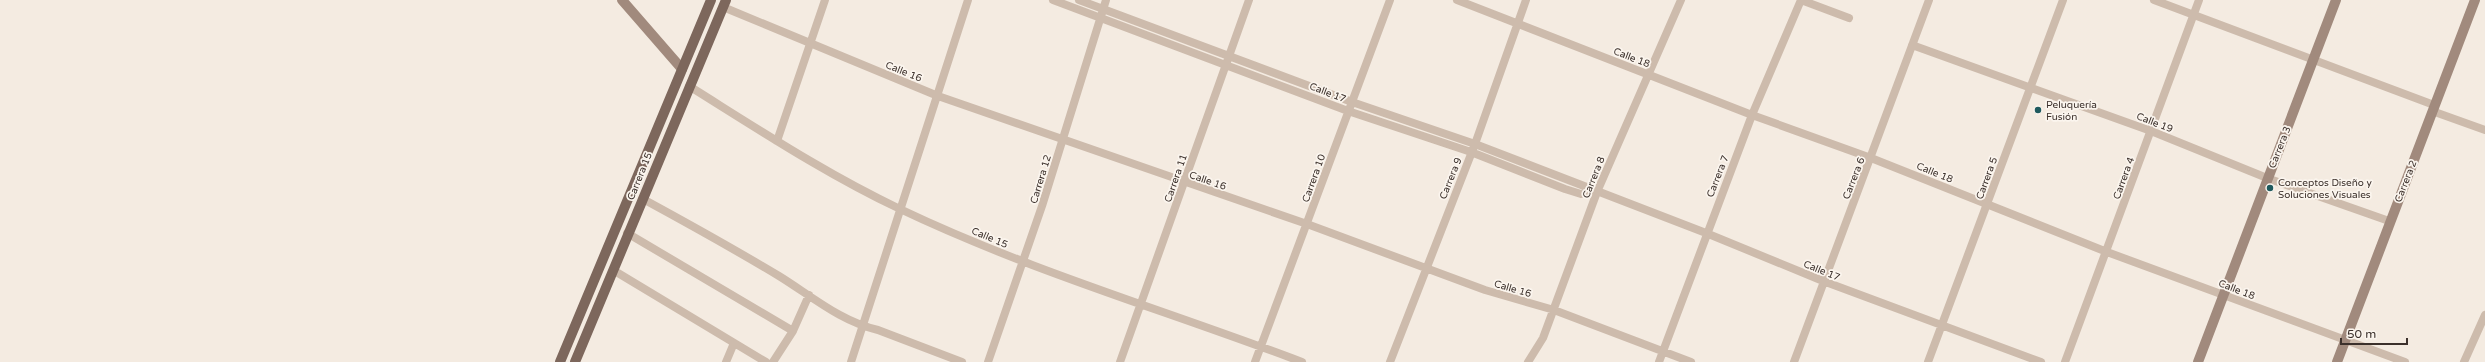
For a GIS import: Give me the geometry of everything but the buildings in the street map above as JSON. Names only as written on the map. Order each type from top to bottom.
[{"type":"main road","points":[[622,0],[682,68]]},
{"type":"main road","name":"Carrera 15","points":[[560,362],[711,0]]},
{"type":"main road","name":"Carrera 3","points":[[2198,362],[2336,0]]},
{"type":"main road","name":"Carrera 2","points":[[2337,362],[2389,220],[2475,0]]},
{"type":"main road","name":"Carrera 15","points":[[578,361],[627,234],[724,4]]},
{"type":"street","points":[[777,141],[824,0]]},
{"type":"street","points":[[851,362],[902,210],[968,0]]},
{"type":"street","name":"Calle 17","points":[[1053,0],[1475,144],[1706,233],[1823,281],[2041,362]]},
{"type":"street","name":"Calle 17","points":[[1079,0],[1103,8],[1348,111],[1471,152],[1581,194],[1597,192]]},
{"type":"street","name":"Carrera 12","points":[[988,362],[1042,206],[1106,0]]},
{"type":"street","name":"Carrera 11","points":[[1120,362],[1142,306],[1184,182],[1249,0]]},
{"type":"street","name":"Carrera 10","points":[[1255,362],[1390,0]]},
{"type":"street","name":"Calle 18","points":[[1457,0],[1752,115],[1871,158],[2107,252],[2405,362]]},
{"type":"street","name":"Carrera 9","points":[[1390,362],[1425,268],[1475,144],[1526,0]]},
{"type":"street","name":"Carrera 8","points":[[1528,362],[1543,338],[1597,192],[1647,73],[1681,0]]},
{"type":"street","points":[[1801,0],[1849,18]]},
{"type":"street","name":"Carrera 7","points":[[1659,362],[1706,233],[1752,115],[1801,0]]},
{"type":"street","name":"Carrera 6","points":[[1794,362],[1929,0]]},
{"type":"street","name":"Carrera 5","points":[[1928,362],[2063,0]]},
{"type":"street","points":[[2154,0],[2312,60],[2485,130]]},
{"type":"street","name":"Carrera 4","points":[[2065,362],[2107,252],[2199,0]]},
{"type":"street","name":"Calle 16","points":[[724,4],[809,43],[938,96],[1307,224],[1485,290],[1554,310],[1691,362]]},
{"type":"street","name":"Calle 19","points":[[1912,45],[2030,86],[2151,131],[2267,178],[2389,220]]},
{"type":"street","name":"Calle 15","points":[[689,86],[834,176],[902,210],[1022,261],[1142,306],[1261,346],[1302,362]]},
{"type":"street","points":[[643,199],[714,237],[864,327],[878,330],[962,362]]},
{"type":"street","points":[[627,234],[793,331]]},
{"type":"street","points":[[613,270],[766,362]]},
{"type":"street","points":[[773,362],[793,331],[809,295]]},
{"type":"street","points":[[2464,362],[2485,316]]},
{"type":"street","points":[[726,362],[734,343]]},
{"type":"place","name":"Peluquería Fusión","points":[[2038,110]]},
{"type":"place","name":"Conceptos Diseño y Soluciones Visuales","points":[[2270,188]]}]
